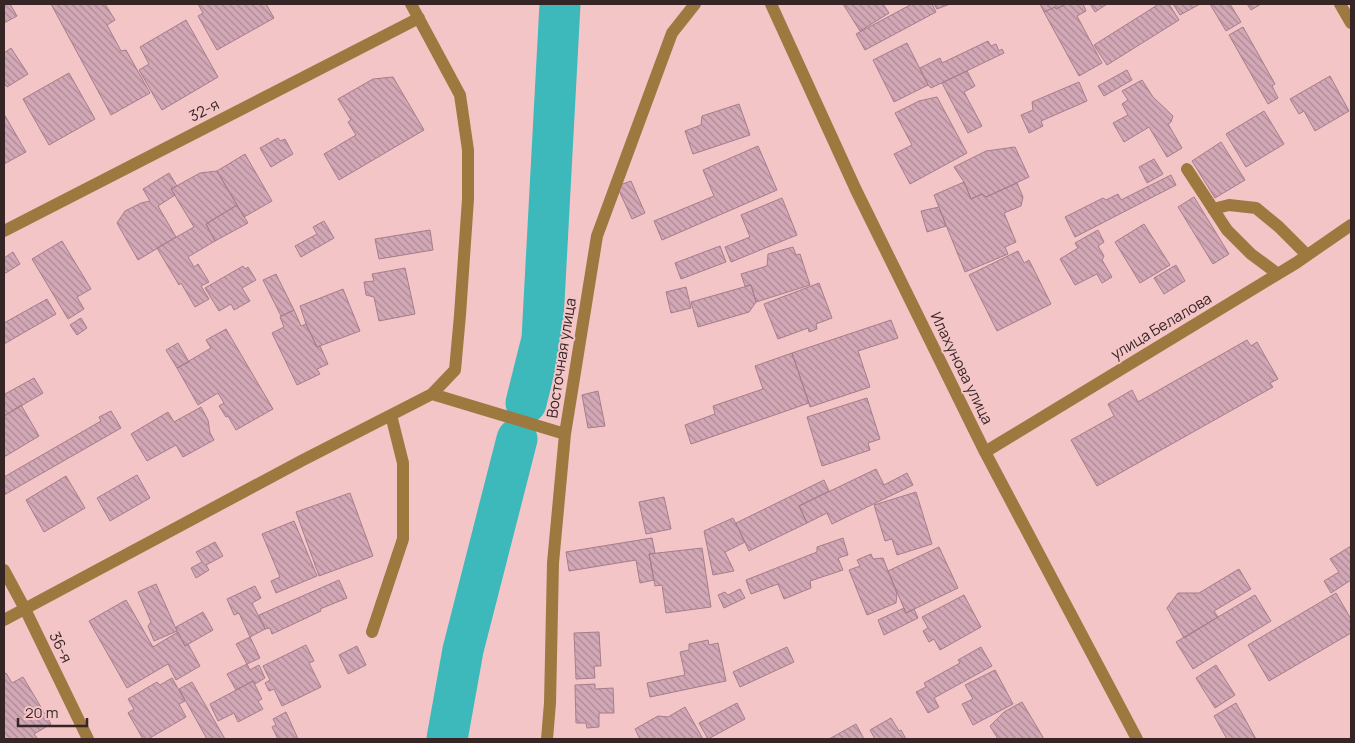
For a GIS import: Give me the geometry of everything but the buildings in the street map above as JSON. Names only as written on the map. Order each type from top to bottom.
[{"type":"street","points":[[4,620],[303,460],[432,394],[455,370],[468,199],[468,150],[460,95],[411,4]]},
{"type":"street","name":"Восточная улица","points":[[547,739],[550,703],[553,563],[565,434],[597,236],[672,33],[694,4]]},
{"type":"street","name":"Илахунова улица","points":[[771,4],[856,190],[986,452],[1137,739]]},
{"type":"street","points":[[1340,4],[1351,23]]},
{"type":"street","name":"32-я","points":[[4,231],[419,18]]},
{"type":"street","points":[[1187,169],[1228,230],[1251,254],[1278,274]]},
{"type":"street","points":[[1213,209],[1229,205],[1256,208],[1279,226],[1307,255]]},
{"type":"street","name":"улица Белалова","points":[[986,452],[1278,274],[1351,225]]},
{"type":"street","points":[[432,394],[565,434]]},
{"type":"street","points":[[372,632],[403,539],[403,463],[391,415]]},
{"type":"street","name":"36-я","points":[[4,570],[88,739]]},
{"type":"waterway","points":[[526,403],[542,339],[560,4]]},
{"type":"waterway","points":[[447,739],[463,650],[517,439]]}]
